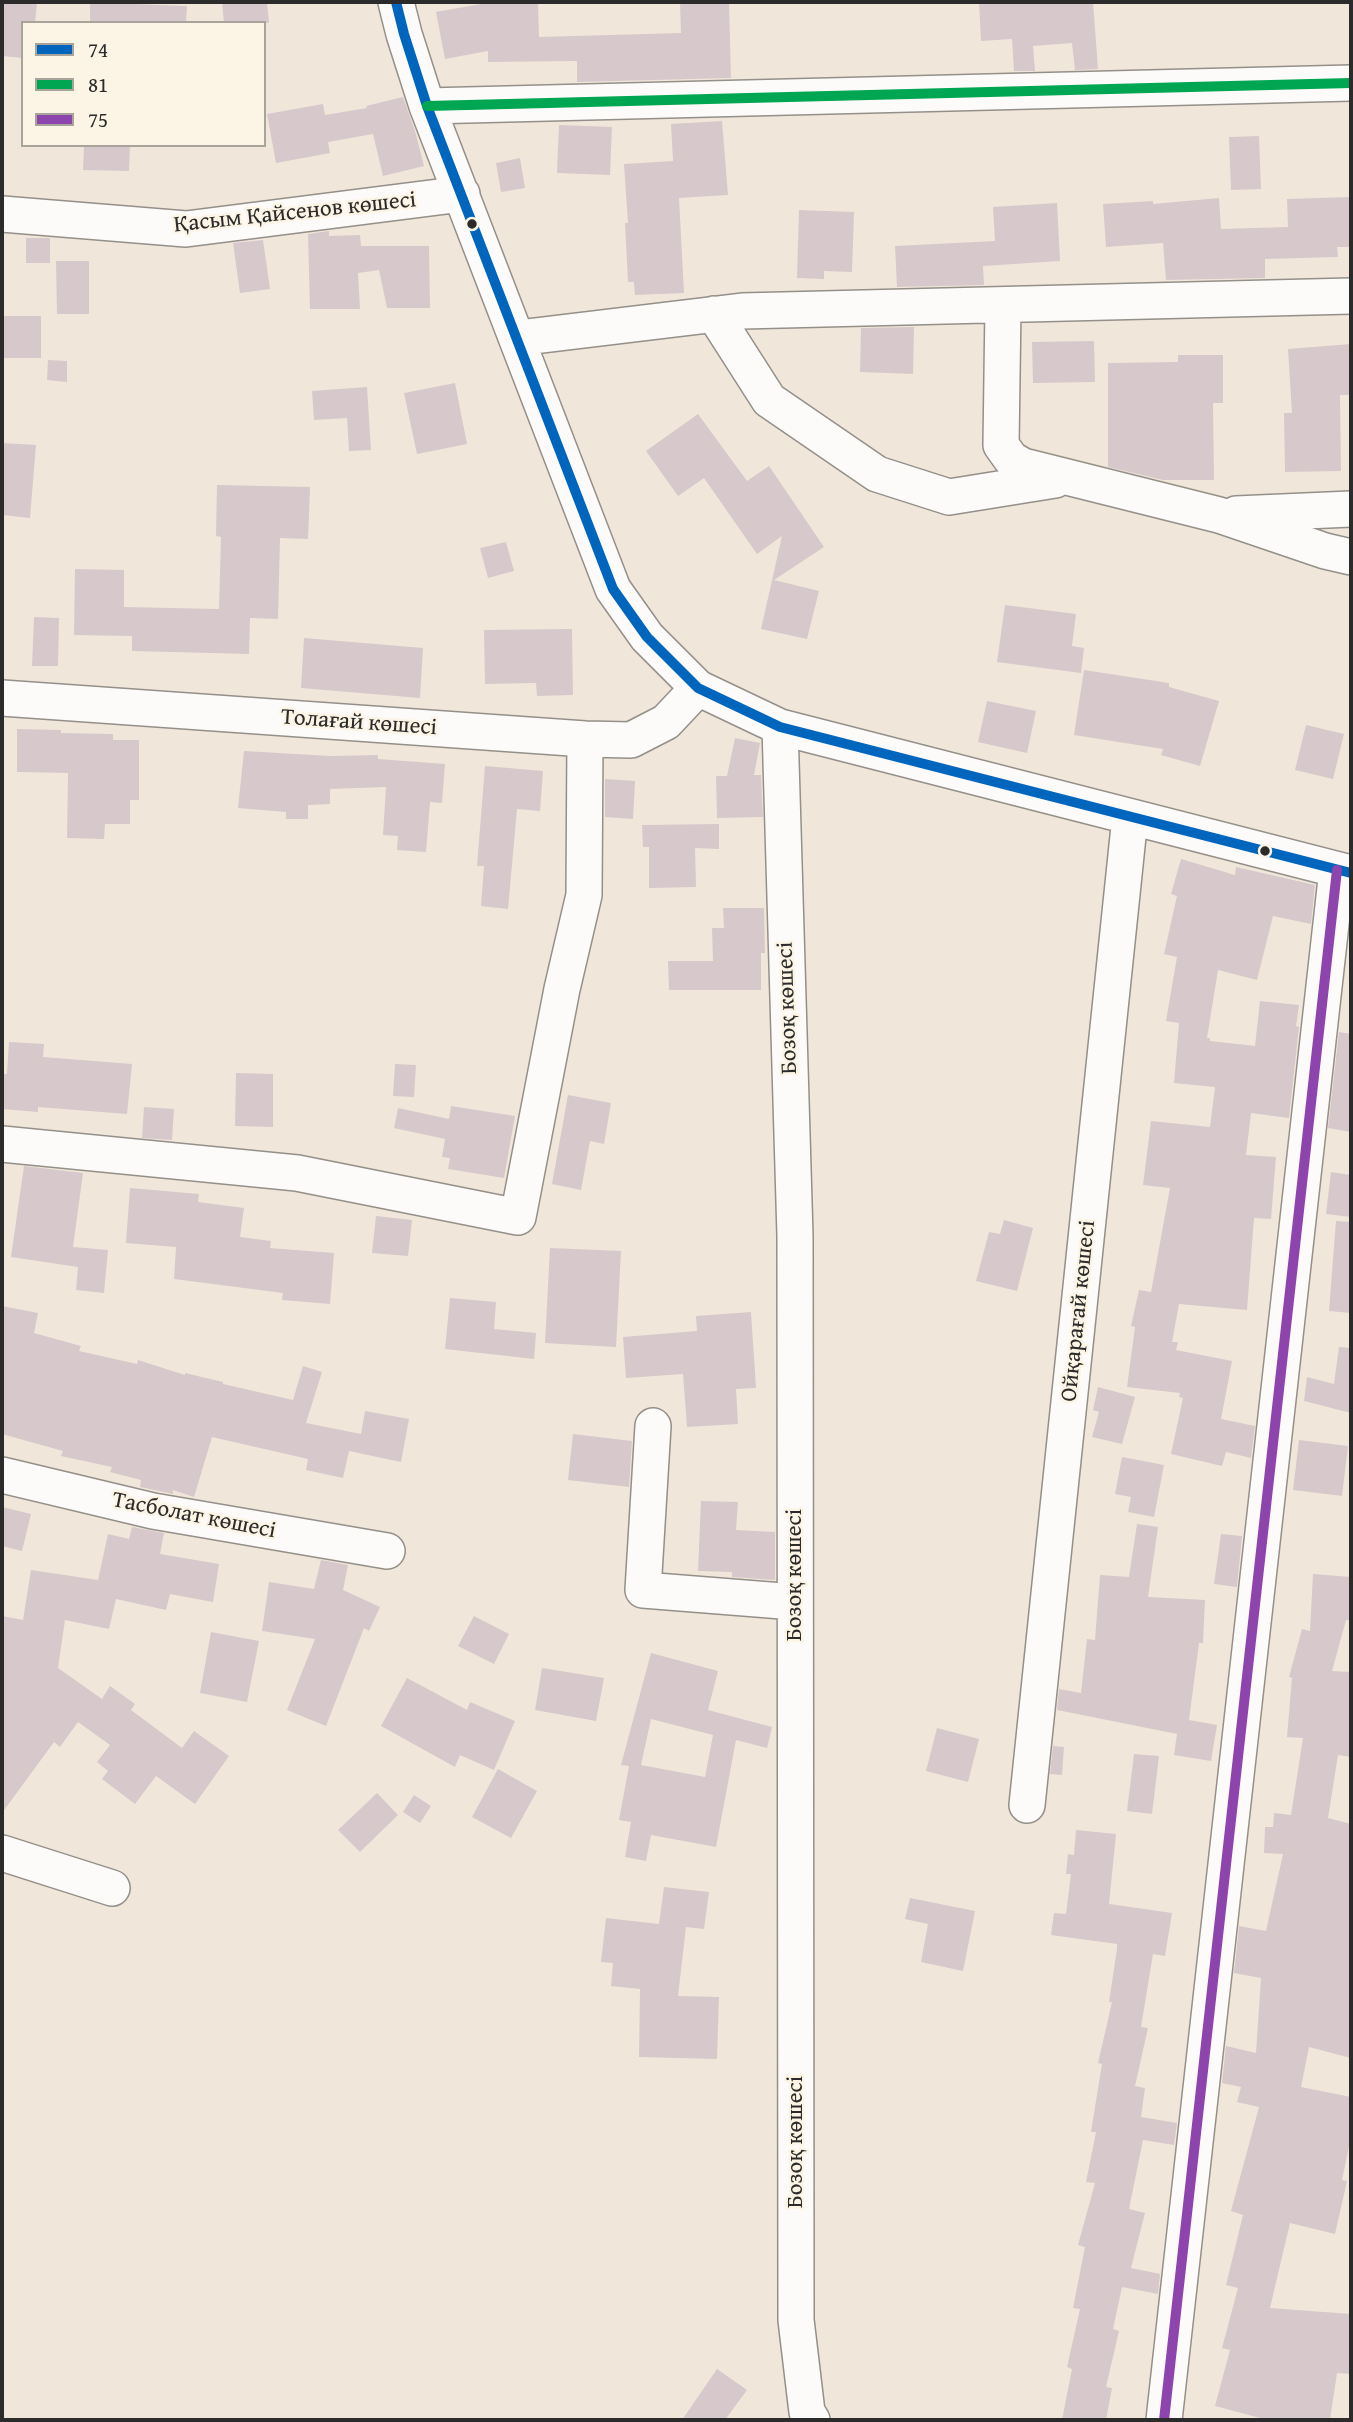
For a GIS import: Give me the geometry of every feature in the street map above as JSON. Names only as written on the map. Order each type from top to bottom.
[{"type":"street","points":[[396,2],[427,106],[613,589],[647,637],[698,688],[780,727],[1344,872],[1164,2420]]},
{"type":"street","points":[[427,106],[1351,83]]},
{"type":"street","name":"Қасым Қайсенов көшесі","points":[[2,214],[186,229],[462,194]]},
{"type":"street","points":[[518,338],[742,311],[1351,296]]},
{"type":"street","points":[[1003,306],[1001,445],[1011,459],[1023,467],[1219,514],[1325,551],[1351,557]]},
{"type":"street","points":[[714,314],[769,400],[877,474],[949,497],[1069,478]]},
{"type":"street","points":[[1219,514],[1351,509]]},
{"type":"street","name":"Толағай көшесі","points":[[2,698],[631,740],[666,722],[698,688]]},
{"type":"street","name":"Бозоқ көшесі","points":[[780,727],[796,1236],[796,2320],[807,2412],[813,2420]]},
{"type":"street","points":[[2,1144],[297,1174],[518,1217],[562,989],[584,895],[585,739]]},
{"type":"street","name":"Ойқарағай көшесі","points":[[1027,1805],[1130,817]]},
{"type":"street","points":[[653,1426],[643,1590],[795,1602]]},
{"type":"street","name":"Тасболат көшесі","points":[[2,1475],[153,1511],[387,1551]]},
{"type":"street","points":[[2,1853],[112,1888]]},
{"type":"building","points":[[2,2],[37,2],[35,21],[21,21],[21,58],[2,56]]},
{"type":"building","points":[[90,2],[187,6],[186,21],[90,21]]},
{"type":"building","points":[[222,2],[267,2],[269,23],[224,21]]},
{"type":"building","points":[[492,2],[538,2],[539,37],[681,33],[680,2],[729,2],[731,78],[577,82],[577,61],[488,62],[488,51],[445,59],[436,12]]},
{"type":"building","points":[[979,2],[1093,2],[1098,69],[1075,70],[1072,43],[1033,46],[1035,71],[1014,71],[1012,39],[981,41]]},
{"type":"building","points":[[403,97],[424,166],[383,176],[373,134],[328,142],[330,153],[276,163],[267,114],[323,104],[325,115],[367,108],[366,106]]},
{"type":"building","points":[[722,121],[728,195],[679,198],[684,293],[635,295],[634,282],[628,282],[624,164],[673,161],[671,124]]},
{"type":"building","points":[[559,125],[612,127],[610,175],[557,173]]},
{"type":"building","points":[[1259,136],[1261,189],[1231,190],[1229,137]]},
{"type":"building","points":[[84,147],[130,147],[129,171],[83,170]]},
{"type":"building","points":[[520,158],[525,188],[501,192],[496,163]]},
{"type":"building","points":[[1351,197],[1351,247],[1337,247],[1338,257],[1265,259],[1265,278],[1166,280],[1163,243],[1106,247],[1103,204],[1153,201],[1153,204],[1219,198],[1221,229],[1288,227],[1287,199]]},
{"type":"building","points":[[1057,203],[1060,261],[983,266],[984,285],[897,287],[895,246],[995,241],[993,207]]},
{"type":"building","points":[[799,210],[854,212],[852,272],[824,271],[824,279],[797,278]]},
{"type":"building","points":[[329,231],[329,236],[360,235],[361,246],[429,246],[430,308],[387,308],[379,270],[358,273],[360,309],[310,309],[308,234]]},
{"type":"building","points":[[26,238],[50,238],[50,263],[26,263]]},
{"type":"building","points":[[263,240],[270,289],[240,293],[233,243]]},
{"type":"building","points":[[56,261],[89,261],[89,314],[57,314]]},
{"type":"building","points":[[2,316],[41,316],[41,358],[2,358]]},
{"type":"building","points":[[914,327],[913,374],[860,372],[861,328]]},
{"type":"building","points":[[1094,341],[1095,382],[1033,383],[1032,342]]},
{"type":"building","points":[[1351,344],[1351,395],[1340,395],[1341,471],[1285,472],[1284,413],[1292,413],[1288,349]]},
{"type":"building","points":[[1178,355],[1223,355],[1223,403],[1213,403],[1214,480],[1163,480],[1108,467],[1108,363],[1178,362]]},
{"type":"building","points":[[48,360],[67,361],[67,382],[47,380]]},
{"type":"building","points":[[455,383],[467,444],[417,454],[404,393]]},
{"type":"building","points":[[367,387],[371,450],[349,451],[347,418],[314,420],[312,391]]},
{"type":"building","points":[[698,414],[747,481],[769,466],[824,547],[774,580],[819,591],[807,639],[761,629],[782,536],[757,554],[704,478],[678,496],[646,451]]},
{"type":"building","points":[[2,443],[36,445],[30,518],[2,515]]},
{"type":"building","points":[[217,485],[310,487],[308,539],[280,538],[278,619],[250,618],[249,654],[132,651],[132,636],[74,635],[75,569],[124,570],[124,607],[219,609],[221,537],[216,536]]},
{"type":"building","points":[[506,542],[514,571],[488,578],[480,548]]},
{"type":"building","points":[[1005,605],[1076,614],[1072,646],[1084,648],[1081,673],[997,662]]},
{"type":"building","points":[[34,617],[59,618],[58,666],[32,666]]},
{"type":"building","points":[[572,629],[573,695],[537,696],[536,683],[485,684],[484,630]]},
{"type":"building","points":[[304,638],[423,648],[420,698],[301,688]]},
{"type":"building","points":[[1084,670],[1169,683],[1169,687],[1219,701],[1200,766],[1161,755],[1163,749],[1074,735]]},
{"type":"building","points":[[987,701],[1036,711],[1027,753],[978,742]]},
{"type":"building","points":[[1306,725],[1344,734],[1333,779],[1295,770]]},
{"type":"building","points":[[17,729],[113,734],[113,740],[139,740],[139,800],[130,800],[130,824],[105,824],[104,839],[67,838],[68,773],[17,772]]},
{"type":"building","points":[[735,738],[760,743],[754,775],[761,775],[763,817],[717,818],[716,776],[727,776]]},
{"type":"building","points":[[244,751],[330,756],[378,755],[378,759],[445,764],[442,803],[430,802],[426,852],[397,850],[398,836],[383,835],[386,787],[330,789],[330,804],[308,805],[308,819],[286,819],[286,812],[238,808]]},
{"type":"building","points":[[485,766],[543,771],[540,811],[517,809],[508,909],[481,906],[484,866],[477,866]]},
{"type":"building","points":[[605,779],[635,781],[633,819],[605,817]]},
{"type":"building","points":[[719,824],[719,849],[695,848],[696,887],[649,888],[649,847],[643,847],[642,825]]},
{"type":"building","points":[[1181,859],[1235,875],[1236,867],[1315,885],[1311,924],[1273,916],[1257,980],[1218,970],[1207,1038],[1210,1038],[1210,1041],[1255,1046],[1260,1001],[1299,1005],[1289,1118],[1251,1113],[1246,1155],[1276,1157],[1271,1219],[1254,1218],[1247,1310],[1179,1304],[1172,1342],[1178,1342],[1176,1350],[1232,1361],[1221,1419],[1255,1426],[1251,1458],[1226,1452],[1222,1466],[1171,1454],[1183,1398],[1179,1397],[1180,1393],[1127,1387],[1135,1327],[1131,1326],[1139,1290],[1151,1292],[1170,1188],[1143,1185],[1151,1121],[1210,1127],[1215,1087],[1174,1083],[1179,1023],[1166,1021],[1177,957],[1164,954],[1177,896],[1171,894]]},
{"type":"building","points":[[723,908],[764,908],[765,953],[761,953],[761,990],[669,990],[668,961],[713,961],[712,928],[724,928]]},
{"type":"building","points":[[1339,1032],[1351,1034],[1351,1132],[1328,1128]]},
{"type":"building","points":[[9,1042],[44,1044],[43,1057],[132,1064],[127,1114],[38,1107],[38,1112],[2,1109],[2,1074],[7,1074]]},
{"type":"building","points":[[395,1064],[416,1065],[414,1097],[393,1096]]},
{"type":"building","points":[[236,1073],[273,1074],[273,1127],[235,1126]]},
{"type":"building","points":[[568,1095],[611,1103],[604,1144],[590,1141],[581,1190],[552,1184]]},
{"type":"building","points":[[451,1106],[515,1116],[504,1178],[448,1169],[450,1158],[442,1157],[445,1139],[394,1128],[398,1108],[449,1119]]},
{"type":"building","points":[[144,1107],[174,1109],[172,1140],[142,1138]]},
{"type":"building","points":[[24,1166],[83,1173],[73,1247],[108,1250],[104,1293],[76,1290],[78,1267],[11,1257]]},
{"type":"building","points":[[1331,1172],[1351,1175],[1351,1217],[1326,1214]]},
{"type":"building","points":[[130,1188],[199,1194],[198,1202],[244,1208],[240,1237],[271,1241],[270,1248],[334,1253],[330,1304],[282,1300],[283,1293],[174,1279],[176,1247],[126,1243]]},
{"type":"building","points":[[376,1216],[412,1220],[408,1256],[372,1253]]},
{"type":"building","points":[[1004,1220],[1033,1228],[1017,1291],[976,1281],[989,1232],[1000,1234]]},
{"type":"building","points":[[1336,1221],[1351,1222],[1351,1313],[1329,1311]]},
{"type":"building","points":[[550,1248],[621,1251],[616,1347],[545,1343]]},
{"type":"building","points":[[450,1298],[496,1302],[494,1329],[536,1333],[534,1359],[445,1349]]},
{"type":"building","points":[[2,1306],[38,1313],[34,1333],[81,1346],[79,1351],[137,1364],[138,1360],[185,1375],[293,1400],[303,1366],[322,1372],[306,1423],[361,1434],[365,1411],[409,1419],[401,1462],[349,1451],[343,1478],[306,1470],[308,1459],[212,1437],[194,1497],[173,1490],[173,1494],[140,1487],[141,1480],[110,1472],[112,1467],[61,1456],[63,1451],[2,1434]]},
{"type":"building","points":[[751,1312],[756,1388],[736,1389],[738,1424],[687,1427],[683,1374],[626,1378],[623,1337],[697,1331],[696,1316]]},
{"type":"building","points":[[1339,1347],[1351,1348],[1351,1413],[1304,1401],[1307,1377],[1334,1384]]},
{"type":"building","points":[[1098,1387],[1135,1397],[1122,1444],[1092,1437],[1099,1412],[1093,1410]]},
{"type":"building","points":[[573,1434],[632,1441],[629,1487],[568,1480]]},
{"type":"building","points":[[1299,1440],[1348,1446],[1342,1496],[1293,1490]]},
{"type":"building","points":[[1122,1457],[1164,1465],[1154,1517],[1128,1512],[1131,1497],[1115,1494]]},
{"type":"building","points":[[701,1501],[738,1502],[736,1530],[775,1532],[775,1580],[732,1577],[732,1572],[698,1571]]},
{"type":"building","points":[[2,1507],[31,1514],[22,1551],[2,1546]]},
{"type":"building","points":[[1137,1524],[1158,1527],[1148,1597],[1205,1600],[1203,1643],[1199,1643],[1189,1720],[1217,1725],[1211,1761],[1174,1755],[1177,1734],[1057,1710],[1059,1689],[1081,1693],[1087,1639],[1095,1640],[1100,1575],[1129,1577]]},
{"type":"building","points":[[132,1527],[164,1533],[160,1554],[219,1564],[213,1602],[170,1594],[166,1610],[116,1599],[109,1629],[65,1620],[58,1668],[102,1699],[110,1686],[135,1704],[131,1710],[182,1748],[194,1731],[229,1756],[195,1804],[156,1776],[135,1804],[102,1779],[108,1771],[97,1762],[110,1745],[78,1722],[60,1747],[54,1742],[2,1813],[2,1616],[23,1620],[31,1570],[98,1580],[108,1534],[129,1539]]},
{"type":"building","points":[[1221,1534],[1242,1536],[1237,1587],[1214,1584]]},
{"type":"building","points":[[321,1560],[348,1565],[343,1590],[380,1607],[369,1631],[364,1628],[326,1726],[287,1710],[315,1639],[262,1631],[269,1582],[314,1589]]},
{"type":"building","points":[[1313,1574],[1351,1577],[1351,1621],[1346,1620],[1332,1671],[1351,1672],[1351,1757],[1338,1755],[1328,1818],[1351,1824],[1351,2058],[1309,2047],[1301,2087],[1351,2097],[1351,2137],[1342,2180],[1347,2181],[1335,2234],[1290,2223],[1270,2308],[1351,2314],[1351,2374],[1337,2373],[1330,2420],[1268,2420],[1215,2406],[1230,2350],[1222,2348],[1238,2288],[1226,2285],[1243,2215],[1231,2211],[1259,2107],[1237,2102],[1241,2087],[1222,2083],[1226,2046],[1256,2053],[1261,1978],[1234,1973],[1239,1926],[1266,1931],[1283,1854],[1264,1853],[1265,1827],[1273,1827],[1274,1813],[1291,1815],[1303,1738],[1287,1737],[1292,1678],[1289,1677],[1302,1629],[1310,1631]]},
{"type":"building","points":[[474,1616],[509,1634],[494,1664],[458,1646]]},
{"type":"building","points":[[211,1632],[259,1641],[247,1702],[200,1693]]},
{"type":"building","points":[[651,1653],[718,1671],[708,1710],[772,1727],[767,1748],[736,1740],[716,1847],[651,1835],[646,1861],[625,1857],[631,1822],[619,1820],[629,1766],[621,1765]],"holes":[[[651,1719],[713,1735],[705,1777],[641,1765]]]},
{"type":"building","points":[[542,1668],[604,1678],[596,1721],[535,1710]]},
{"type":"building","points":[[407,1678],[467,1710],[470,1702],[515,1721],[494,1770],[460,1755],[455,1767],[381,1726]]},
{"type":"building","points":[[937,1728],[979,1739],[968,1782],[926,1771]]},
{"type":"building","points":[[1053,1746],[1064,1747],[1062,1775],[1050,1774]]},
{"type":"building","points":[[1134,1754],[1159,1756],[1152,1814],[1127,1811]]},
{"type":"building","points":[[498,1769],[537,1791],[511,1838],[472,1817]]},
{"type":"building","points":[[377,1793],[398,1815],[360,1852],[338,1830]]},
{"type":"building","points":[[414,1795],[431,1806],[420,1823],[403,1812]]},
{"type":"building","points":[[1076,1830],[1116,1834],[1109,1904],[1172,1913],[1165,1956],[1153,1954],[1141,2027],[1148,2028],[1135,2086],[1145,2088],[1141,2117],[1177,2123],[1174,2145],[1143,2140],[1129,2209],[1145,2213],[1131,2268],[1160,2274],[1158,2294],[1122,2287],[1113,2329],[1119,2331],[1106,2387],[1112,2388],[1106,2420],[1062,2420],[1072,2369],[1067,2367],[1080,2309],[1073,2308],[1085,2247],[1078,2245],[1095,2183],[1086,2182],[1096,2132],[1091,2132],[1102,2064],[1098,2063],[1112,2002],[1109,2002],[1117,1949],[1117,1944],[1051,1935],[1054,1913],[1066,1914],[1071,1874],[1066,1874],[1068,1854],[1074,1855]]},
{"type":"building","points":[[664,1887],[709,1892],[704,1929],[686,1927],[678,1996],[719,1997],[717,2059],[639,2057],[640,1989],[611,1986],[613,1963],[601,1962],[606,1918],[659,1924]]},
{"type":"building","points":[[910,1898],[975,1911],[963,1971],[921,1962],[928,1924],[905,1919]]},
{"type":"building","points":[[717,2369],[747,2390],[725,2420],[682,2420]]},
{"type":"transit line","name":"74","points":[[396,2],[427,106],[613,589],[647,637],[698,688],[780,727],[1351,873]]},
{"type":"transit line","name":"81","points":[[427,106],[1351,83]]},
{"type":"transit line","name":"75","points":[[1164,2420],[1337,870]]}]
